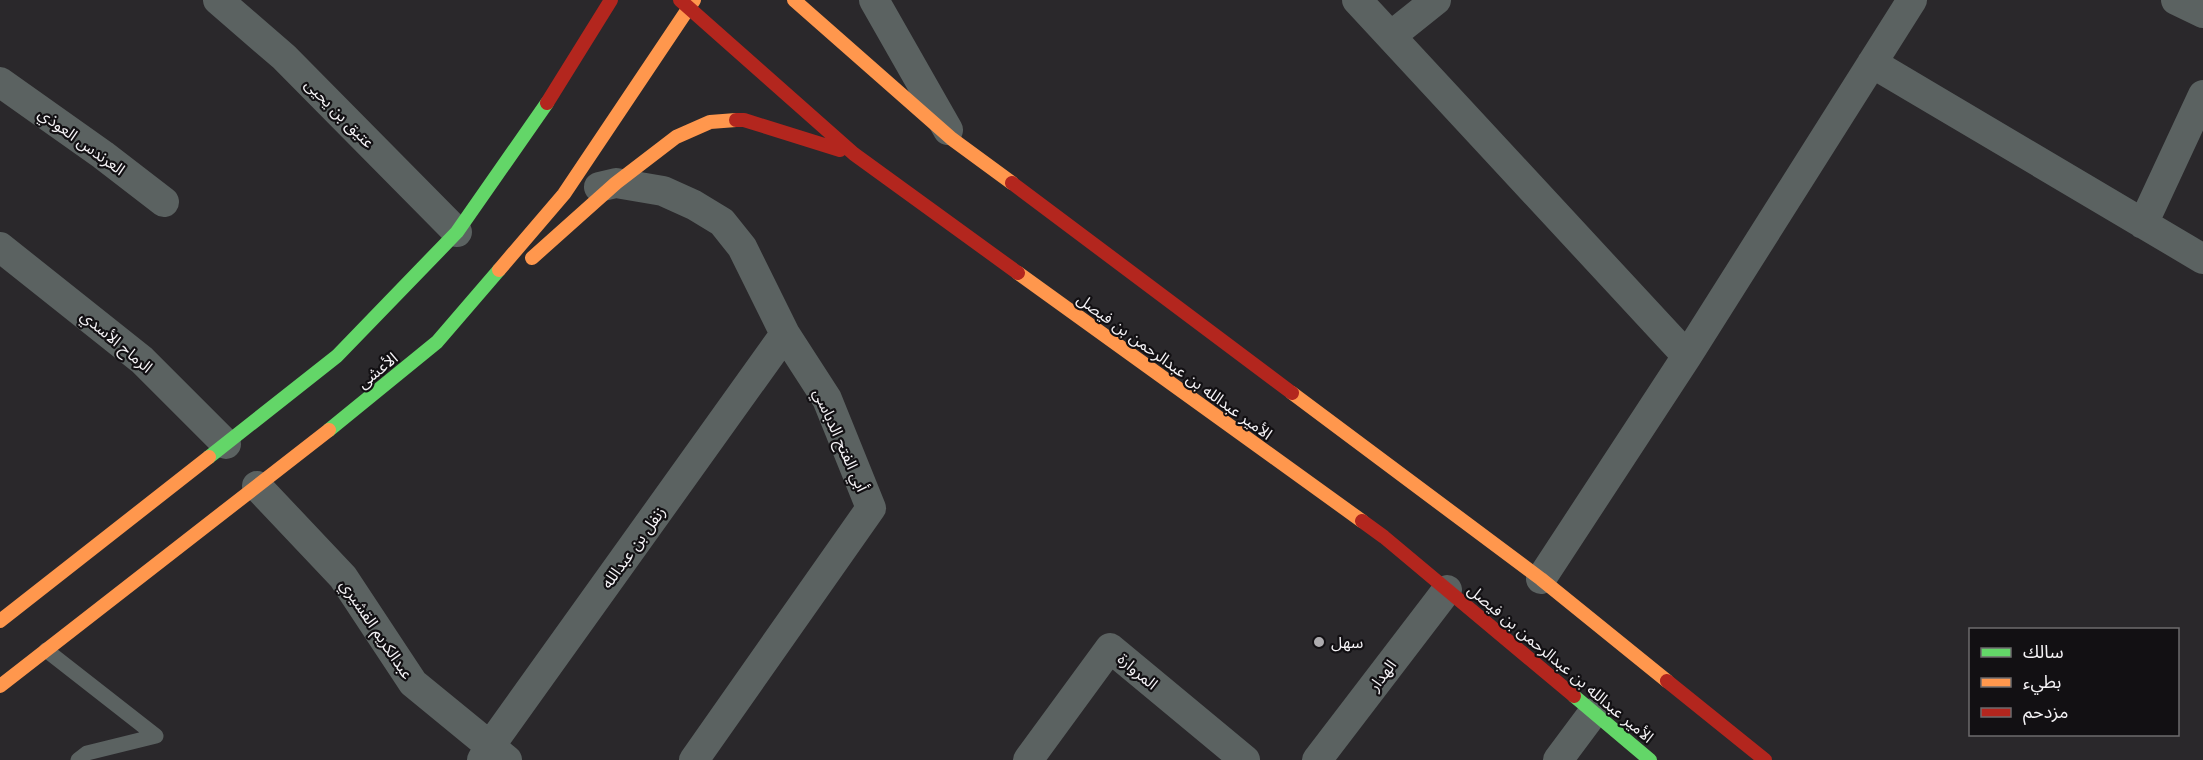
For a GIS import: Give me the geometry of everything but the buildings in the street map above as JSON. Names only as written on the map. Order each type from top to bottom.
[{"type":"main road","points":[[0,621],[337,356],[457,232],[558,87],[611,0]]},
{"type":"main road","points":[[794,0],[952,139],[1541,579],[1765,760]]},
{"type":"main road","name":"الأمير عبدالله بن عبدالرحمن بن فيصل","points":[[687,2],[854,154],[1384,537],[1650,760]]},
{"type":"main road","name":"الأعشى","points":[[0,686],[378,392],[437,342],[564,194],[687,2]]},
{"type":"main road","points":[[437,342],[616,183],[676,137],[710,123],[744,120],[774,127],[854,154]]},
{"type":"street","name":"عتيق بن يحيى","points":[[218,0],[284,57],[457,232]]},
{"type":"street","points":[[874,0],[952,139]]},
{"type":"street","points":[[1358,0],[1687,356]]},
{"type":"street","points":[[1391,36],[1436,0]]},
{"type":"street","points":[[1541,579],[1687,356],[1912,0]]},
{"type":"street","points":[[2176,0],[2203,13]]},
{"type":"street","points":[[1872,63],[2203,259]]},
{"type":"street","name":"العرندس العوذي","points":[[0,82],[103,155],[164,202]]},
{"type":"street","points":[[2143,224],[2203,95]]},
{"type":"street","name":"أبي الفتح الدباسي","points":[[564,194],[616,183],[663,190],[722,222],[742,247],[785,334],[827,399],[871,508],[694,760]]},
{"type":"street","name":"الرماح الأسدي","points":[[0,247],[142,360],[226,444]]},
{"type":"street","name":"زنفل بن عبدالله","points":[[493,755],[785,334]]},
{"type":"street","name":"عبدالكريم القشيري","points":[[257,486],[343,577],[413,683],[493,755]]},
{"type":"street","name":"الهدار","points":[[1317,760],[1447,590]]},
{"type":"street","name":"المروارة","points":[[1028,760],[1110,648],[1245,760]]},
{"type":"street","points":[[1558,760],[1593,712]]},
{"type":"lane","points":[[46,650],[156,736],[87,753],[78,760]]},
{"type":"traffic: fast","points":[[209,457],[337,356],[457,232],[547,103]]},
{"type":"traffic: fast","points":[[329,430],[437,342],[499,270]]},
{"type":"traffic: fast","points":[[1574,696],[1650,760]]},
{"type":"traffic: slow","points":[[499,270],[564,194],[694,0]]},
{"type":"traffic: slow","points":[[794,0],[952,139],[1012,183]]},
{"type":"traffic: slow","points":[[532,258],[616,183],[676,137],[710,122],[736,120]]},
{"type":"traffic: slow","points":[[1018,273],[1362,521]]},
{"type":"traffic: slow","points":[[1292,393],[1541,579],[1667,681]]},
{"type":"traffic: slow","points":[[0,686],[329,430]]},
{"type":"traffic: slow","points":[[0,621],[209,457]]},
{"type":"traffic: jam","points":[[547,103],[611,0]]},
{"type":"traffic: jam","points":[[680,0],[854,154],[1018,273]]},
{"type":"traffic: jam","points":[[736,120],[744,120],[840,150]]},
{"type":"traffic: jam","points":[[1012,183],[1292,393]]},
{"type":"traffic: jam","points":[[1362,521],[1574,696]]},
{"type":"traffic: jam","points":[[1667,681],[1765,760]]},
{"type":"place","name":"سهل","points":[[1319,642]]}]
